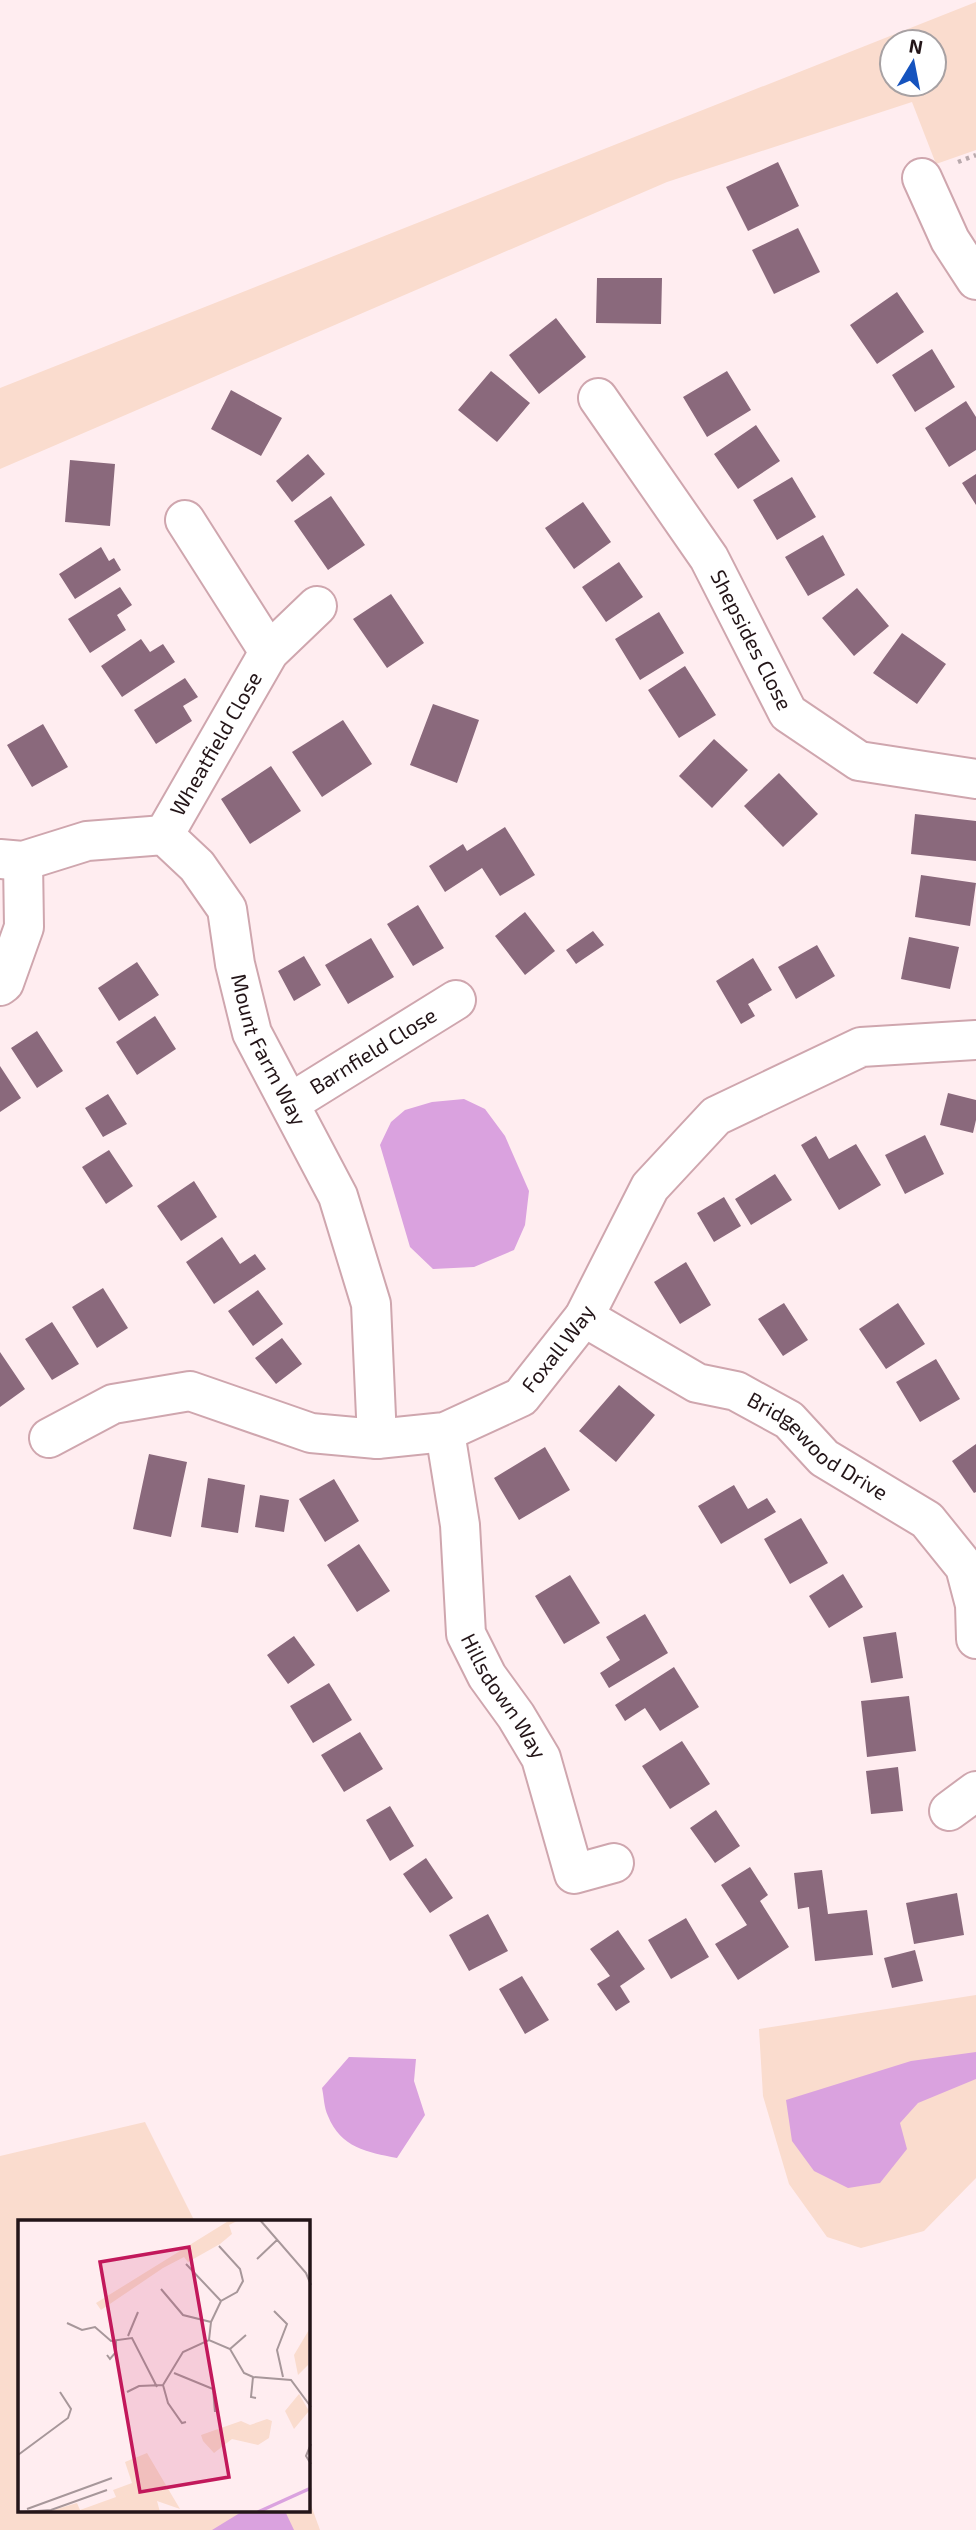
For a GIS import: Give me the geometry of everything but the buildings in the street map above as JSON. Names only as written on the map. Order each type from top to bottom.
[{"type":"street","points":[[922,178],[950,240],[976,281]]},
{"type":"street","name":"Shepsides Close","points":[[598,398],[709,558],[788,713],[859,761],[976,779]]},
{"type":"street","name":"Wheatfield Close","points":[[185,520],[269,652]]},
{"type":"street","name":"Wheatfield Close","points":[[164,835],[269,652],[317,606]]},
{"type":"street","points":[[0,986],[4,983],[24,926],[12,860],[87,841],[164,835]]},
{"type":"street","name":"Mount Farm Way","points":[[164,835],[197,866],[227,909],[235,964],[252,1032],[338,1196],[371,1304],[377,1439]]},
{"type":"street","name":"Barnfield Close","points":[[290,1103],[456,1000]]},
{"type":"street","name":"Foxall Way","points":[[49,1438],[113,1404],[190,1391],[311,1433],[377,1439],[444,1432],[521,1397],[584,1317],[650,1186],[716,1116],[861,1048],[976,1040]]},
{"type":"street","name":"Bridgewood Drive","points":[[584,1317],[697,1382],[736,1391],[789,1420],[824,1458],[927,1520],[965,1567],[975,1605],[976,1639]]},
{"type":"street","name":"Hillsdown Way","points":[[444,1432],[460,1525],[466,1634],[487,1676],[516,1716],[541,1758],[573,1874],[614,1863]]},
{"type":"shaded area","points":[[976,2],[976,150],[936,164],[912,102],[667,182],[0,469],[0,388],[878,41],[878,98],[948,98],[948,28],[910,28]]},
{"type":"shaded area","points":[[464,1099],[485,1109],[505,1136],[529,1191],[525,1225],[514,1250],[474,1267],[433,1269],[410,1247],[380,1145],[391,1122],[405,1110],[432,1102]]},
{"type":"shaded area","points":[[976,1995],[976,2178],[924,2231],[861,2248],[827,2237],[789,2184],[763,2096],[759,2029]]},
{"type":"shaded area","points":[[976,2052],[976,2079],[918,2103],[900,2123],[907,2149],[880,2183],[848,2188],[814,2171],[792,2141],[786,2100],[911,2061]]},
{"type":"shaded area","points":[[349,2057],[416,2059],[414,2081],[425,2115],[397,2158],[356,2147],[333,2127],[322,2088]]},
{"type":"shaded area","points":[[145,2122],[194,2220],[18,2220],[18,2512],[310,2512],[310,2502],[320,2530],[0,2530],[0,2156]]},
{"type":"shaded area","points":[[241,2512],[285,2512],[294,2530],[212,2530]]}]
